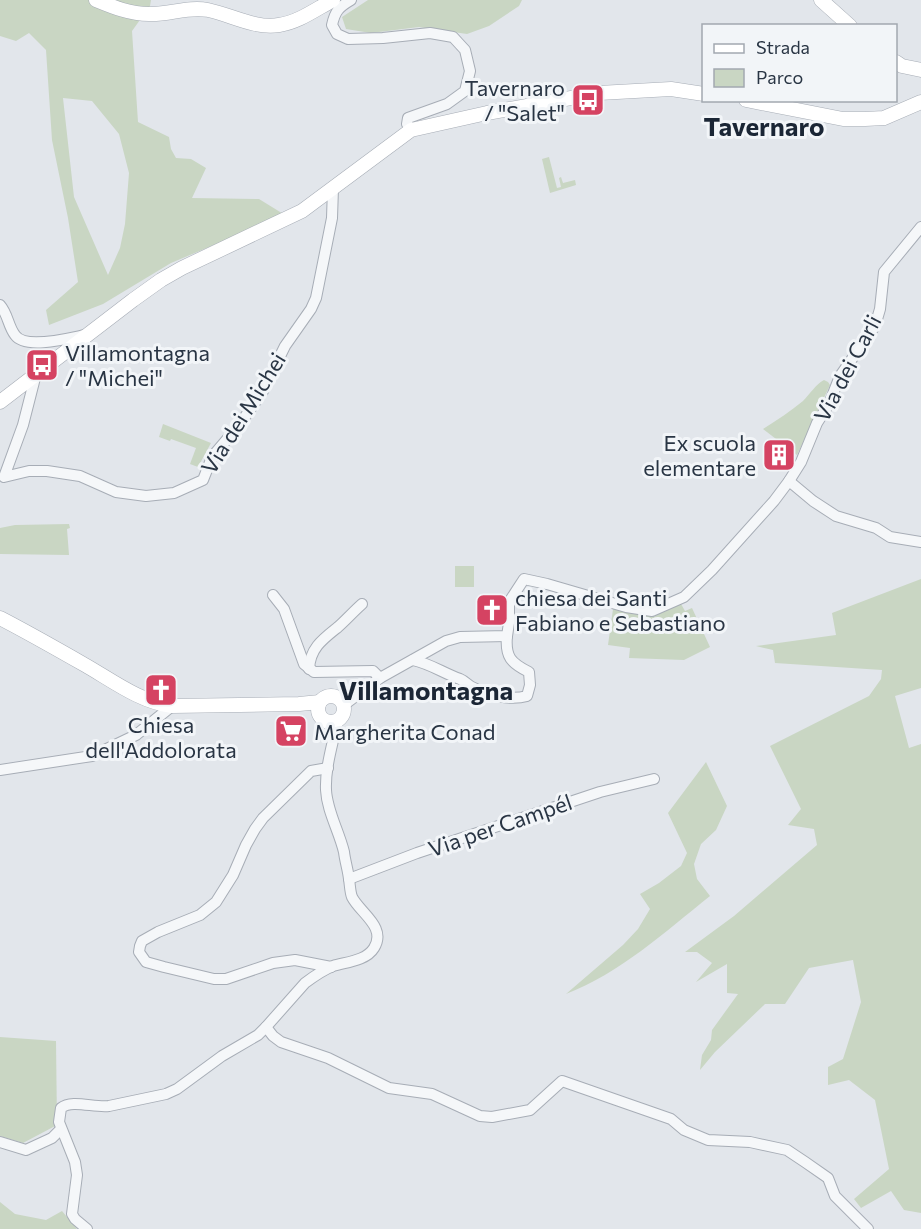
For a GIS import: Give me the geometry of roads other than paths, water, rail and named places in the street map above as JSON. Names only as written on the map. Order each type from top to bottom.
[{"type":"street","points":[[96,0],[116,9],[150,15],[182,10],[206,10],[259,25],[279,25],[300,19],[333,0]]},
{"type":"street","points":[[351,0],[340,7],[334,16],[332,25],[337,34],[348,39],[430,33],[453,37],[465,50],[470,71],[465,91],[447,104],[408,118],[407,124],[411,130]]},
{"type":"street","points":[[821,0],[848,24]]},
{"type":"street","points":[[897,63],[921,70]]},
{"type":"street","points":[[0,402],[133,300],[182,268],[302,212],[411,130],[487,113],[599,93],[671,88],[702,94]]},
{"type":"street","points":[[756,102],[843,119],[865,119],[884,118],[921,102]]},
{"type":"street","name":"Via dei Michei","points":[[2,480],[29,471],[47,471],[80,477],[116,492],[146,496],[174,493],[202,480],[212,457],[240,424],[263,391],[285,346],[316,298],[332,218],[333,188]]},
{"type":"street","name":"Via dei Carli","points":[[507,636],[509,602],[524,579],[652,611],[684,597],[712,570],[774,501],[801,462],[840,376],[875,326],[880,309],[884,272],[921,227]]},
{"type":"street","points":[[0,305],[5,311],[15,337],[21,341],[51,342],[88,334]]},
{"type":"street","name":"Via dei Michei","points":[[2,480],[23,425],[36,374]]},
{"type":"street","points":[[789,481],[836,516],[876,528],[890,537],[921,542]]},
{"type":"street","points":[[273,595],[284,609],[304,664],[309,669],[314,672],[373,672],[380,678]]},
{"type":"street","points":[[309,669],[313,654],[323,638],[362,604]]},
{"type":"street","points":[[0,618],[143,699],[172,706],[299,704],[320,702],[333,696],[344,705],[345,711],[342,718],[331,723],[321,718],[318,707],[320,702]]},
{"type":"street","points":[[344,705],[380,678],[436,646],[460,637],[507,636],[508,655],[529,672],[530,685],[527,696],[515,698],[484,692],[426,663],[413,660]]},
{"type":"street","points":[[0,770],[92,756],[136,735],[172,706]]},
{"type":"street","points":[[87,1229],[72,1214],[77,1175],[75,1162],[59,1122],[61,1108],[66,1104],[102,1107],[166,1094],[258,1035],[305,983],[331,967],[370,953],[374,948],[377,932],[374,924],[351,895],[342,845],[330,812],[326,790],[337,722]]},
{"type":"street","points":[[328,768],[311,771],[263,818],[250,837],[233,875],[216,902],[200,915],[142,941],[140,952],[146,962],[214,979],[226,979],[273,963],[295,960],[331,967]]},
{"type":"street","name":"Via per Campél","points":[[349,879],[417,853],[600,792],[654,779]]},
{"type":"street","points":[[266,1027],[281,1042],[328,1058],[389,1088],[432,1094],[480,1116],[492,1117],[530,1110],[562,1082],[671,1119],[684,1130],[708,1140],[750,1142],[786,1150],[828,1178],[835,1196],[868,1229]]},
{"type":"street","points":[[0,1142],[26,1150],[52,1138],[61,1129]]},
{"type":"place","name":"Tavernaro / \"Salet\"","points":[[588,100]]},
{"type":"place","name":"Villamontagna / \"Michei\"","points":[[42,365]]},
{"type":"place","name":"Ex scuola elementare","points":[[779,455]]},
{"type":"place","name":"chiesa dei Santi Fabiano e Sebastiano","points":[[492,610]]},
{"type":"place","name":"Chiesa dell'Addolorata","points":[[161,690]]},
{"type":"place","name":"Margherita Conad","points":[[291,731]]},
{"type":"district","name":"Tavernaro","points":[[764,125]]},
{"type":"district","name":"Villamontagna","points":[[426,689]]}]
